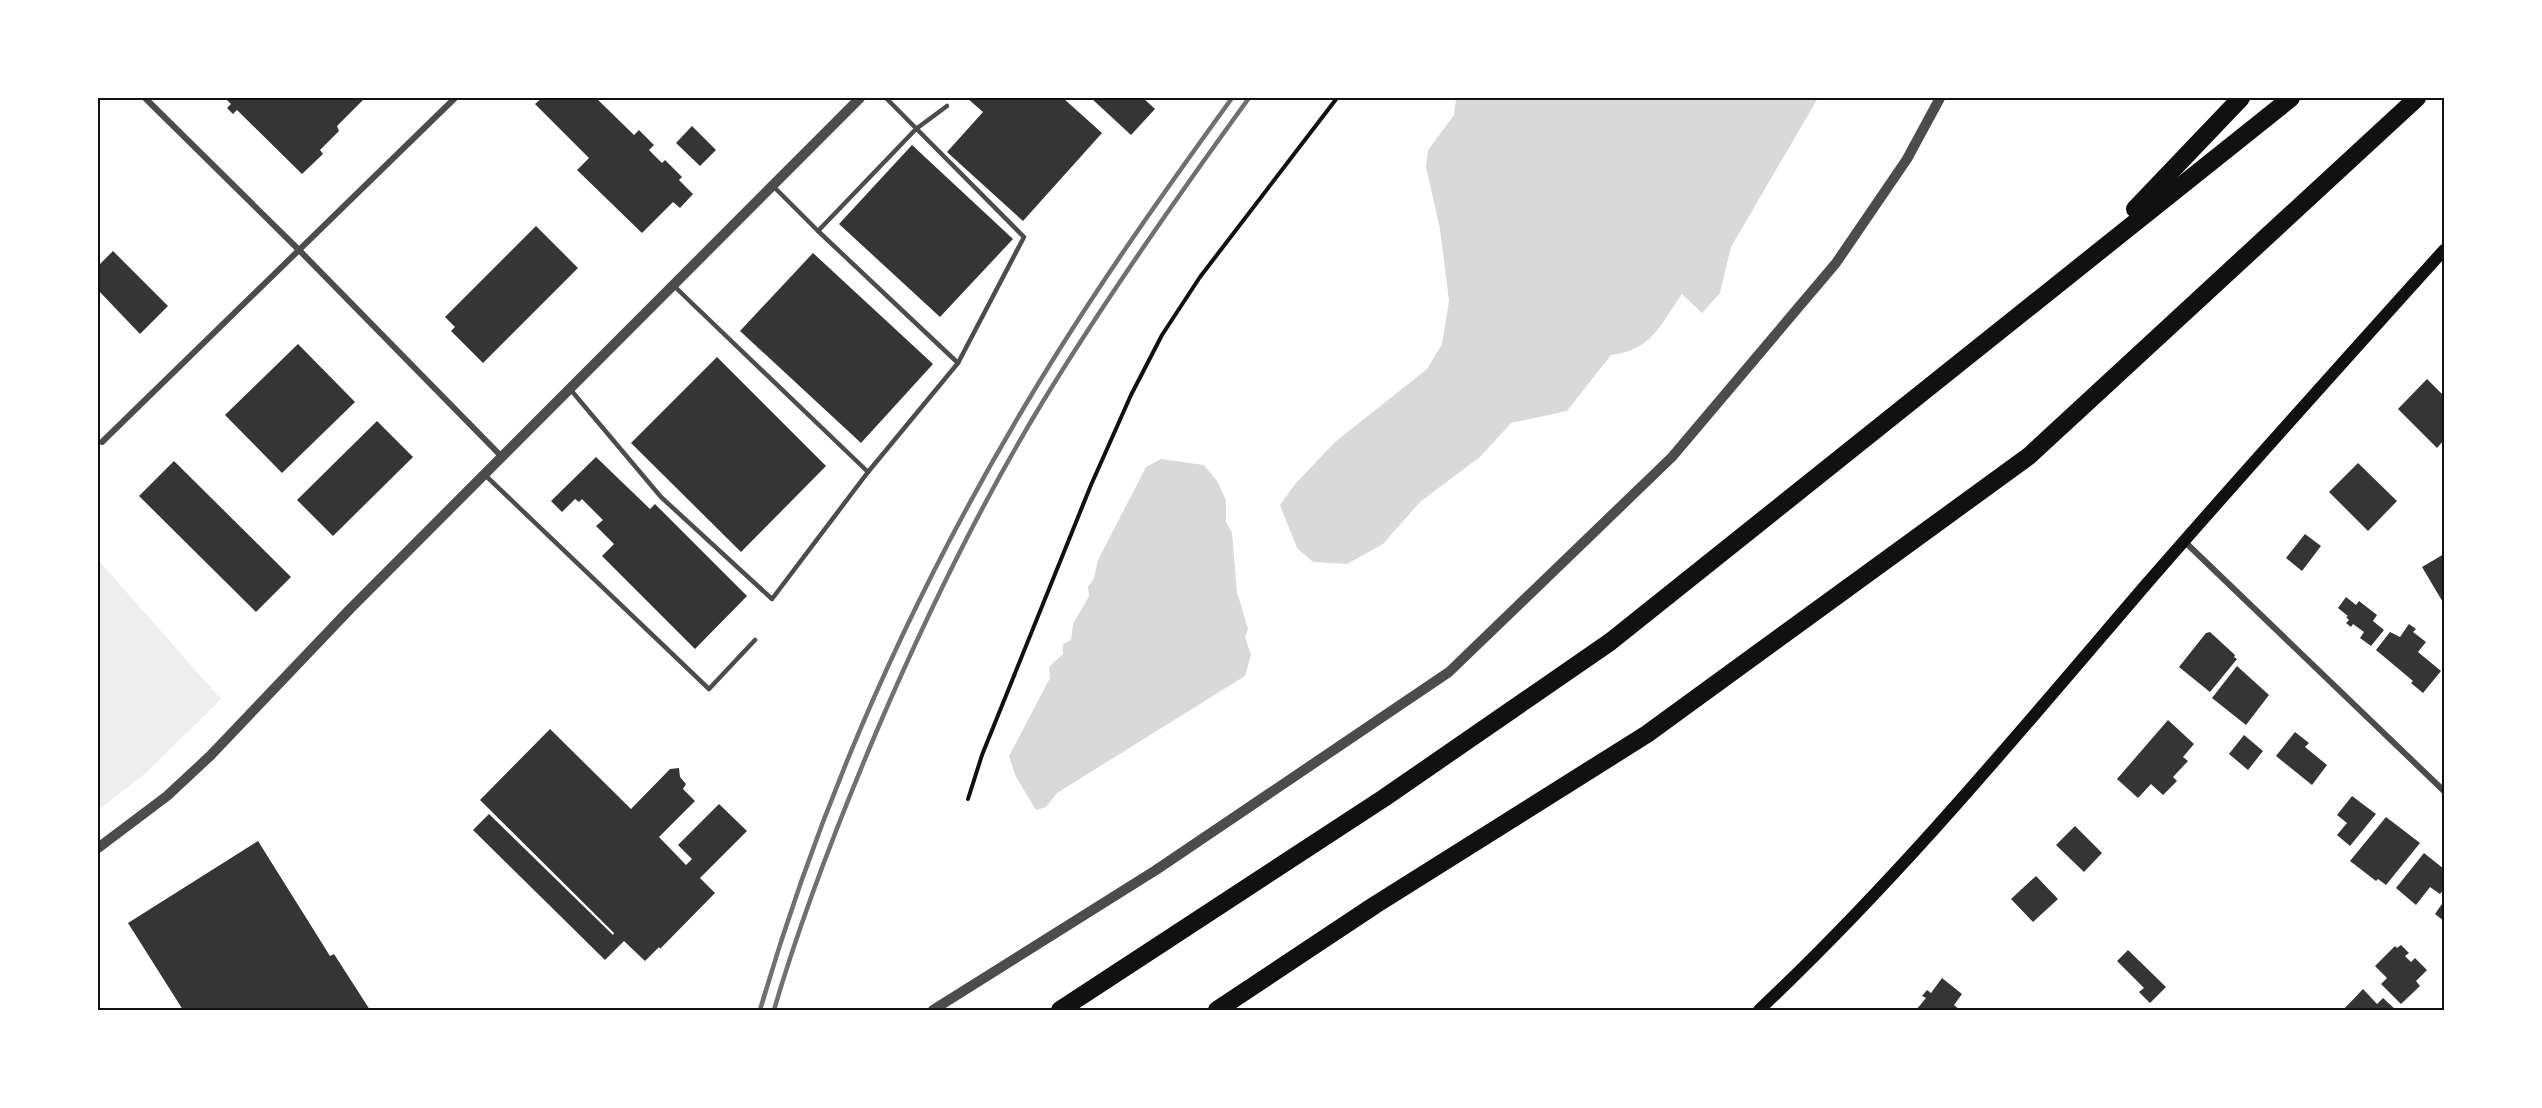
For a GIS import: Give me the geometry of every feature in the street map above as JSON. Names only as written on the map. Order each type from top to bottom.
[{"type":"highway","points":[[1967,358],[2148,197],[2241,98]]},
{"type":"highway","points":[[1060,1011],[1384,798],[1610,642],[2291,98]]},
{"type":"highway","points":[[1217,1011],[1375,905],[1647,734],[2029,456],[2417,98]]},
{"type":"main road","points":[[1759,1011],[1864,907],[1991,766],[2184,541],[2445,250]]},
{"type":"street","points":[[145,98],[300,251],[502,457]]},
{"type":"street","points":[[102,442],[455,98]]},
{"type":"street","points":[[98,848],[167,796],[210,756],[351,608],[860,98]]},
{"type":"street","points":[[933,1011],[1156,870],[1449,672],[1680,448],[1836,263],[1907,159],[1940,98]]},
{"type":"street","points":[[2184,541],[2445,791]]},
{"type":"lane","points":[[570,389],[661,497],[772,599],[868,471],[958,363],[1024,237],[886,98]]},
{"type":"lane","points":[[818,231],[916,129],[947,106]]},
{"type":"lane","points":[[772,185],[958,363]]},
{"type":"lane","points":[[673,285],[868,471]]},
{"type":"lane","points":[[484,474],[709,689],[755,640]]},
{"type":"path","points":[[968,800],[982,755],[1091,485],[1131,395],[1162,335],[1200,277],[1337,98]]},
{"type":"shaded area","points":[[1456,98],[1818,98],[1731,247],[1720,293],[1702,313],[1682,294],[1654,334],[1636,348],[1611,355],[1567,411],[1511,423],[1481,456],[1420,502],[1383,544],[1347,564],[1313,562],[1297,548],[1280,505],[1295,484],[1335,442],[1427,369],[1442,344],[1449,301],[1440,229],[1426,167],[1428,150],[1454,115]]},
{"type":"shaded area","points":[[1161,459],[1204,465],[1217,481],[1226,500],[1226,522],[1232,533],[1237,592],[1248,629],[1245,637],[1251,655],[1245,676],[1057,793],[1046,807],[1036,810],[1016,777],[1009,756],[1050,678],[1049,667],[1063,654],[1063,644],[1071,640],[1073,624],[1089,596],[1088,587],[1094,578],[1098,560],[1146,467]]},
{"type":"shaded area","points":[[98,560],[221,699],[146,773],[98,810]]},
{"type":"building","points":[[225,98],[365,98],[337,126],[339,131],[320,150],[323,154],[302,174],[237,110],[233,114],[227,108],[231,104]]},
{"type":"building","points":[[542,98],[596,98],[634,135],[639,130],[654,145],[649,150],[662,163],[665,160],[682,177],[679,180],[693,194],[680,208],[673,202],[642,233],[577,170],[589,158],[535,104]]},
{"type":"building","points":[[967,98],[1063,98],[1102,133],[1023,221],[947,152],[983,112]]},
{"type":"building","points":[[1091,98],[1143,98],[1155,109],[1131,135]]},
{"type":"building","points":[[692,126],[716,150],[700,166],[676,143]]},
{"type":"building","points":[[912,145],[1013,239],[940,317],[839,224]]},
{"type":"building","points":[[536,226],[578,268],[483,363],[451,331],[455,327],[445,317]]},
{"type":"building","points":[[113,251],[168,306],[140,334],[98,290],[98,266]]},
{"type":"building","points":[[813,253],[933,364],[861,443],[740,331]]},
{"type":"building","points":[[298,344],[355,402],[282,473],[225,415]]},
{"type":"building","points":[[717,357],[826,466],[741,552],[631,443]]},
{"type":"building","points":[[2427,379],[2444,396],[2444,440],[2437,448],[2398,409]]},
{"type":"building","points":[[377,421],[413,457],[333,536],[297,500]]},
{"type":"building","points":[[596,457],[650,509],[655,504],[747,596],[695,649],[602,556],[614,544],[596,526],[603,520],[582,499],[579,502],[575,499],[562,512],[551,501]]},
{"type":"building","points":[[174,461],[291,577],[256,612],[139,496]]},
{"type":"building","points":[[2358,463],[2397,501],[2368,531],[2329,492]]},
{"type":"building","points":[[2305,534],[2321,546],[2302,571],[2286,558]]},
{"type":"building","points":[[2444,554],[2444,604],[2422,567]]},
{"type":"building","points":[[2346,597],[2356,605],[2359,601],[2377,615],[2373,621],[2384,630],[2371,646],[2360,638],[2364,632],[2353,624],[2351,627],[2346,623],[2349,620],[2346,617],[2348,616],[2338,608]]},
{"type":"building","points":[[2409,624],[2416,629],[2413,632],[2426,642],[2418,652],[2441,671],[2423,693],[2411,683],[2413,681],[2376,650],[2390,632],[2400,637]]},
{"type":"building","points":[[2210,632],[2237,659],[2210,692],[2179,667],[2206,633]]},
{"type":"building","points":[[2237,666],[2269,695],[2246,725],[2212,698]]},
{"type":"building","points":[[2168,720],[2194,744],[2183,757],[2188,761],[2173,777],[2177,781],[2163,795],[2151,784],[2138,798],[2117,779]]},
{"type":"building","points":[[550,729],[631,809],[670,769],[679,768],[680,777],[686,784],[683,789],[695,801],[659,837],[686,865],[692,859],[678,845],[719,804],[747,831],[700,878],[715,893],[660,949],[659,947],[645,961],[624,941],[605,960],[473,830],[489,814],[613,935],[614,933],[480,800]]},
{"type":"building","points":[[2295,732],[2309,743],[2305,747],[2327,765],[2312,785],[2276,756]]},
{"type":"building","points":[[2244,735],[2263,751],[2248,770],[2229,754]]},
{"type":"building","points":[[2352,796],[2376,814],[2350,846],[2337,835],[2347,823],[2337,815]]},
{"type":"building","points":[[2386,817],[2420,843],[2386,885],[2378,879],[2376,881],[2350,861]]},
{"type":"building","points":[[2075,826],[2102,853],[2084,872],[2056,845]]},
{"type":"building","points":[[258,841],[330,956],[334,954],[370,1010],[183,1010],[128,923]]},
{"type":"building","points":[[2424,853],[2444,869],[2444,889],[2440,894],[2430,887],[2416,905],[2396,888]]},
{"type":"building","points":[[2036,876],[2058,899],[2033,922],[2011,899]]},
{"type":"building","points":[[2444,901],[2444,921],[2435,914]]},
{"type":"building","points":[[2401,945],[2409,953],[2405,956],[2411,962],[2415,958],[2427,970],[2416,981],[2420,986],[2401,1004],[2381,984],[2387,978],[2375,966],[2395,946],[2397,948]]},
{"type":"building","points":[[2128,950],[2166,987],[2150,1003],[2139,992],[2144,988],[2117,961]]},
{"type":"building","points":[[1942,978],[1962,994],[1954,1005],[1960,1010],[1916,1010],[1926,998],[1922,996],[1927,990],[1931,993]]},
{"type":"building","points":[[2363,989],[2377,1004],[2383,998],[2396,1010],[2344,1009]]},
{"type":"railway","points":[[760,1010],[812,851],[842,773],[910,620],[948,545],[987,471],[1077,322],[1153,209],[1232,98]]},
{"type":"railway","points":[[774,1010],[835,832],[896,686],[954,562],[1019,442],[1091,325],[1249,98]]}]
